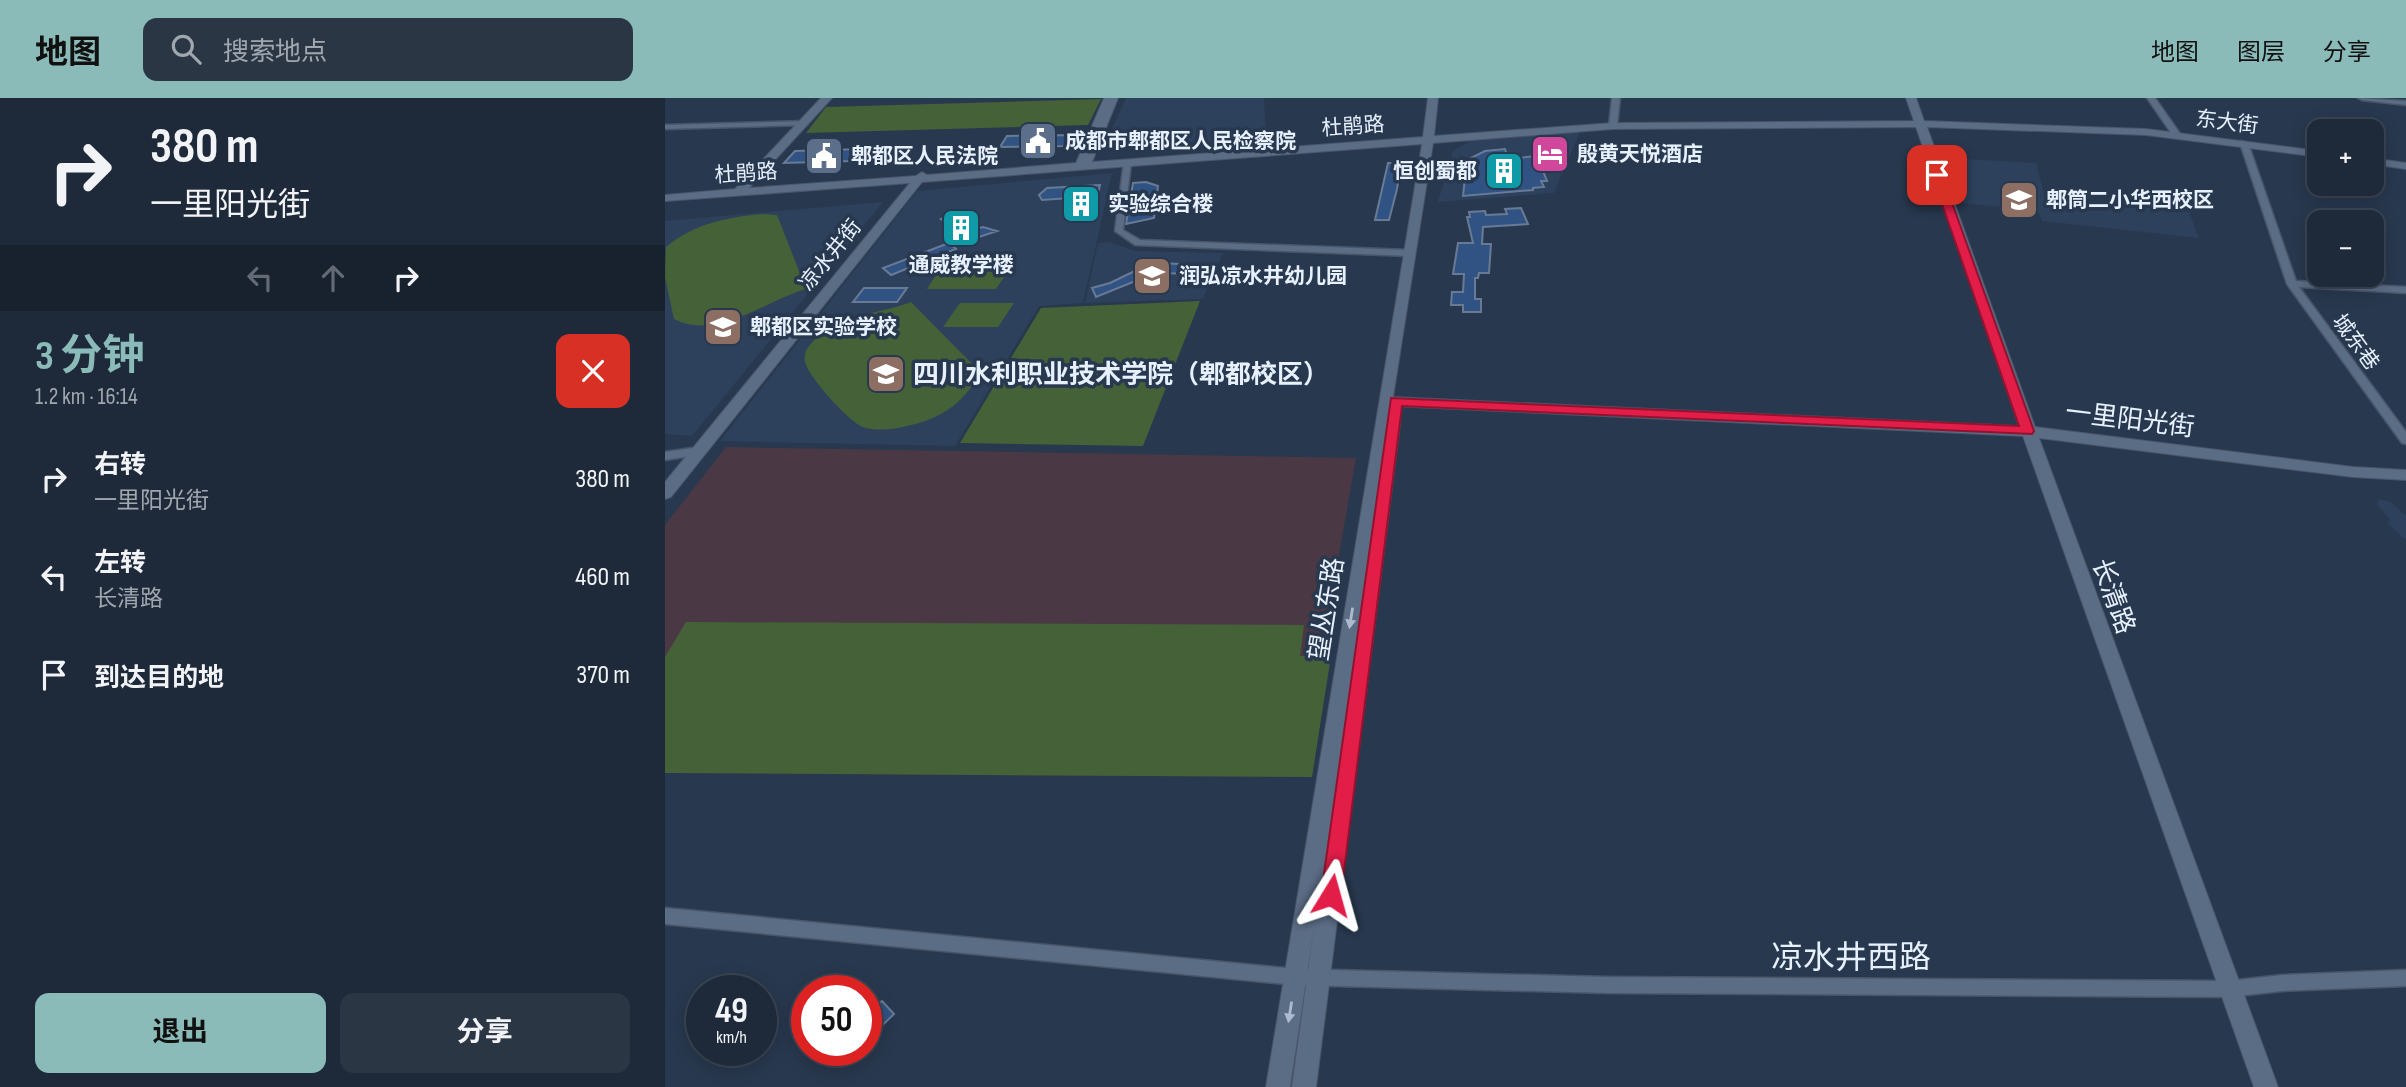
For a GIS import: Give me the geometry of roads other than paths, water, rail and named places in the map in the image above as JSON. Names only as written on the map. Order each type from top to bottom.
[{"type":"main road","points":[[741,190],[827,98]]},
{"type":"main road","points":[[1084,163],[1111,98]]},
{"type":"main road","points":[[1433,98],[1433,136]]},
{"type":"main road","points":[[1433,136],[1441,98]]},
{"type":"main road","name":"长清路","points":[[1911,98],[2027,431],[2266,1087]]},
{"type":"main road","name":"杜鹃路","points":[[665,196],[1614,124],[1919,122]]},
{"type":"main road","name":"东大街","points":[[1919,122],[2175,133],[2307,150]]},
{"type":"main road","name":"东大街","points":[[2175,133],[2307,151]]},
{"type":"main road","name":"杜鹃路","points":[[1084,163],[1127,163],[1433,136]]},
{"type":"main road","name":"望丛东路","points":[[1304,1087],[1320,977],[1409,253],[1433,136]]},
{"type":"main road","name":"望丛东路","points":[[1278,1087],[1433,136]]},
{"type":"main road","points":[[2384,161],[2406,164]]},
{"type":"main road","name":"凉水井街","points":[[665,493],[920,177]]},
{"type":"main road","name":"一里阳光街","points":[[1390,401],[2027,431],[2353,472],[2406,475]]},
{"type":"street","points":[[1614,124],[1616,98]]},
{"type":"street","points":[[2151,98],[2175,133]]},
{"type":"street","points":[[2362,98],[2406,103]]},
{"type":"street","points":[[665,127],[804,123]]},
{"type":"street","name":"城东巷","points":[[2244,143],[2293,284],[2406,440]]},
{"type":"street","points":[[1127,163],[1119,231],[1138,243],[1409,253]]},
{"type":"street","points":[[2293,284],[2406,290]]},
{"type":"street","points":[[665,456],[699,451]]},
{"type":"street","points":[[665,916],[1296,977]]},
{"type":"street","name":"凉水井西路","points":[[1296,977],[1608,985],[2229,989],[2282,983],[2406,978]]},
{"type":"place","name":"成都市郫都区人民检察院","points":[[1038,141]]},
{"type":"place","name":"殷黄天悦酒店","points":[[1550,154]]},
{"type":"place","name":"郫都区人民法院","points":[[824,156]]},
{"type":"place","name":"恒创蜀都","points":[[1504,171]]},
{"type":"place","name":"郫筒二小华西校区","points":[[2019,200]]},
{"type":"place","name":"实验综合楼","points":[[1081,204]]},
{"type":"place","name":"通威教学楼","points":[[961,228]]},
{"type":"place","name":"润弘凉水井幼儿园","points":[[1152,276]]},
{"type":"place","name":"郫都区实验学校","points":[[723,327]]},
{"type":"place","name":"四川水利职业技术学院（郫都校区）","points":[[886,374]]}]
